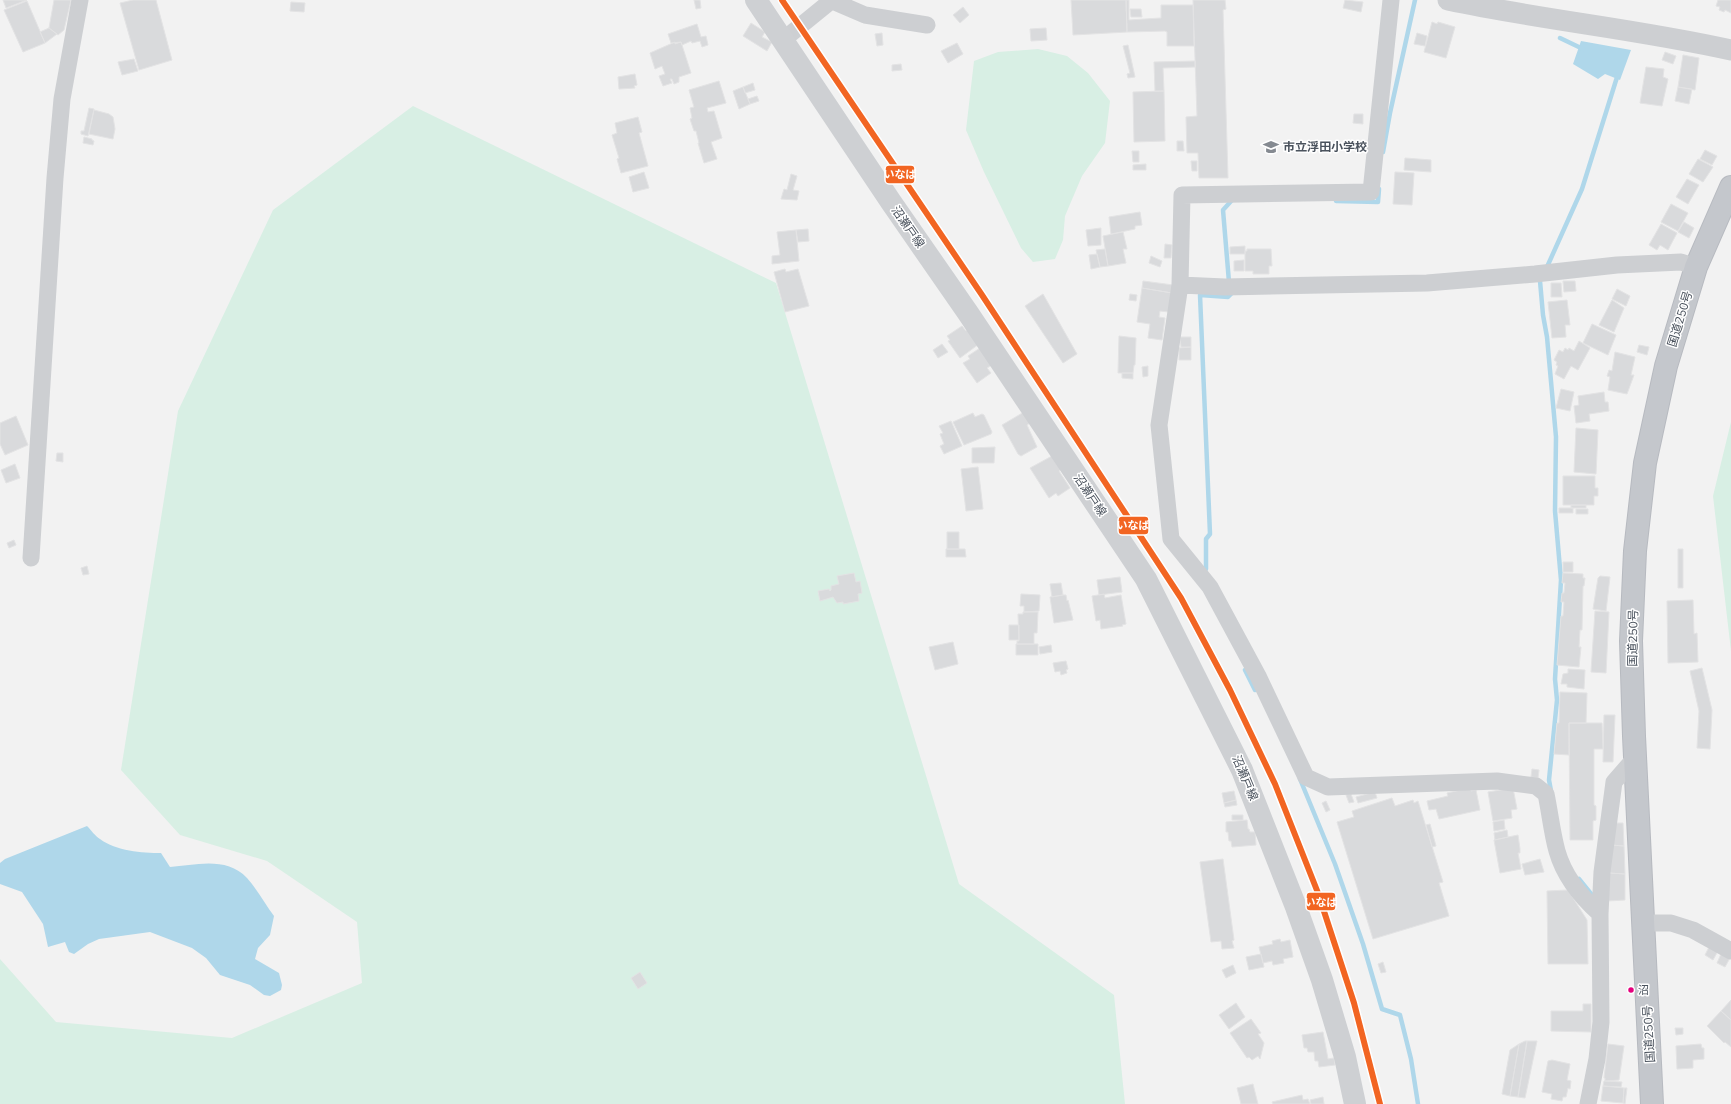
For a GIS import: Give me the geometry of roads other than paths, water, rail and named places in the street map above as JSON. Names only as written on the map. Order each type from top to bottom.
[{"type":"highway","name":"国道250号","points":[[1652,1104],[1635,758],[1631,641],[1635,551],[1645,462],[1666,366],[1696,267],[1724,212],[1731,186]]},
{"type":"main road","name":"沼瀬戸線","points":[[756,0],[1146,579],[1242,770],[1296,907],[1322,980],[1345,1056],[1355,1104]]},
{"type":"street","points":[[31,558],[55,178],[62,99],[80,0]]},
{"type":"street","points":[[1391,0],[1371,192],[1182,194],[1180,285],[1159,425],[1171,540],[1210,586],[1258,676],[1306,777],[1328,787],[1497,781],[1536,786],[1546,794],[1557,852],[1568,877],[1588,904],[1600,914]]},
{"type":"street","points":[[1448,0],[1493,10],[1681,39],[1731,50]]},
{"type":"street","points":[[783,40],[831,1],[865,14],[927,26]]},
{"type":"street","points":[[1180,285],[1225,287],[1427,283],[1535,274],[1617,265],[1681,262],[1696,267]]},
{"type":"street","points":[[1588,1104],[1597,1059],[1601,1022],[1600,914],[1602,872],[1614,782],[1635,758]]},
{"type":"street","points":[[1643,923],[1671,923],[1693,930],[1731,951]]},
{"type":"water","points":[[1581,41],[1631,50],[1620,80],[1605,74],[1598,79],[1573,64]]},
{"type":"water","points":[[87,826],[98,838],[121,849],[138,852],[161,853],[170,867],[220,864],[239,871],[251,882],[274,916],[270,935],[258,948],[255,959],[279,973],[282,985],[281,990],[270,996],[264,995],[250,985],[220,975],[206,958],[192,948],[150,932],[99,939],[88,944],[74,954],[69,952],[65,942],[48,947],[43,924],[22,892],[0,884],[0,863],[5,859]]},
{"type":"waterway","points":[[1383,152],[1415,0]]},
{"type":"waterway","points":[[1560,38],[1583,49]]},
{"type":"waterway","points":[[1547,267],[1582,189],[1618,74]]},
{"type":"waterway","points":[[1336,201],[1378,202],[1379,189]]},
{"type":"waterway","points":[[1229,282],[1223,210],[1233,199]]},
{"type":"waterway","points":[[1540,281],[1543,315],[1547,337],[1556,437],[1555,511],[1561,580],[1555,679],[1557,700],[1549,780],[1551,791]]},
{"type":"waterway","points":[[1206,569],[1206,539],[1210,534],[1200,295],[1228,297],[1231,294]]},
{"type":"waterway","points":[[1245,670],[1255,690]]},
{"type":"waterway","points":[[1300,779],[1335,864],[1363,944],[1382,1009],[1400,1015],[1411,1059],[1418,1104]]},
{"type":"waterway","points":[[1579,879],[1592,895]]},
{"type":"place","name":"市立浮田小学校","points":[[1271,147]]},
{"type":"place","name":"沼","points":[[1631,990]]}]
